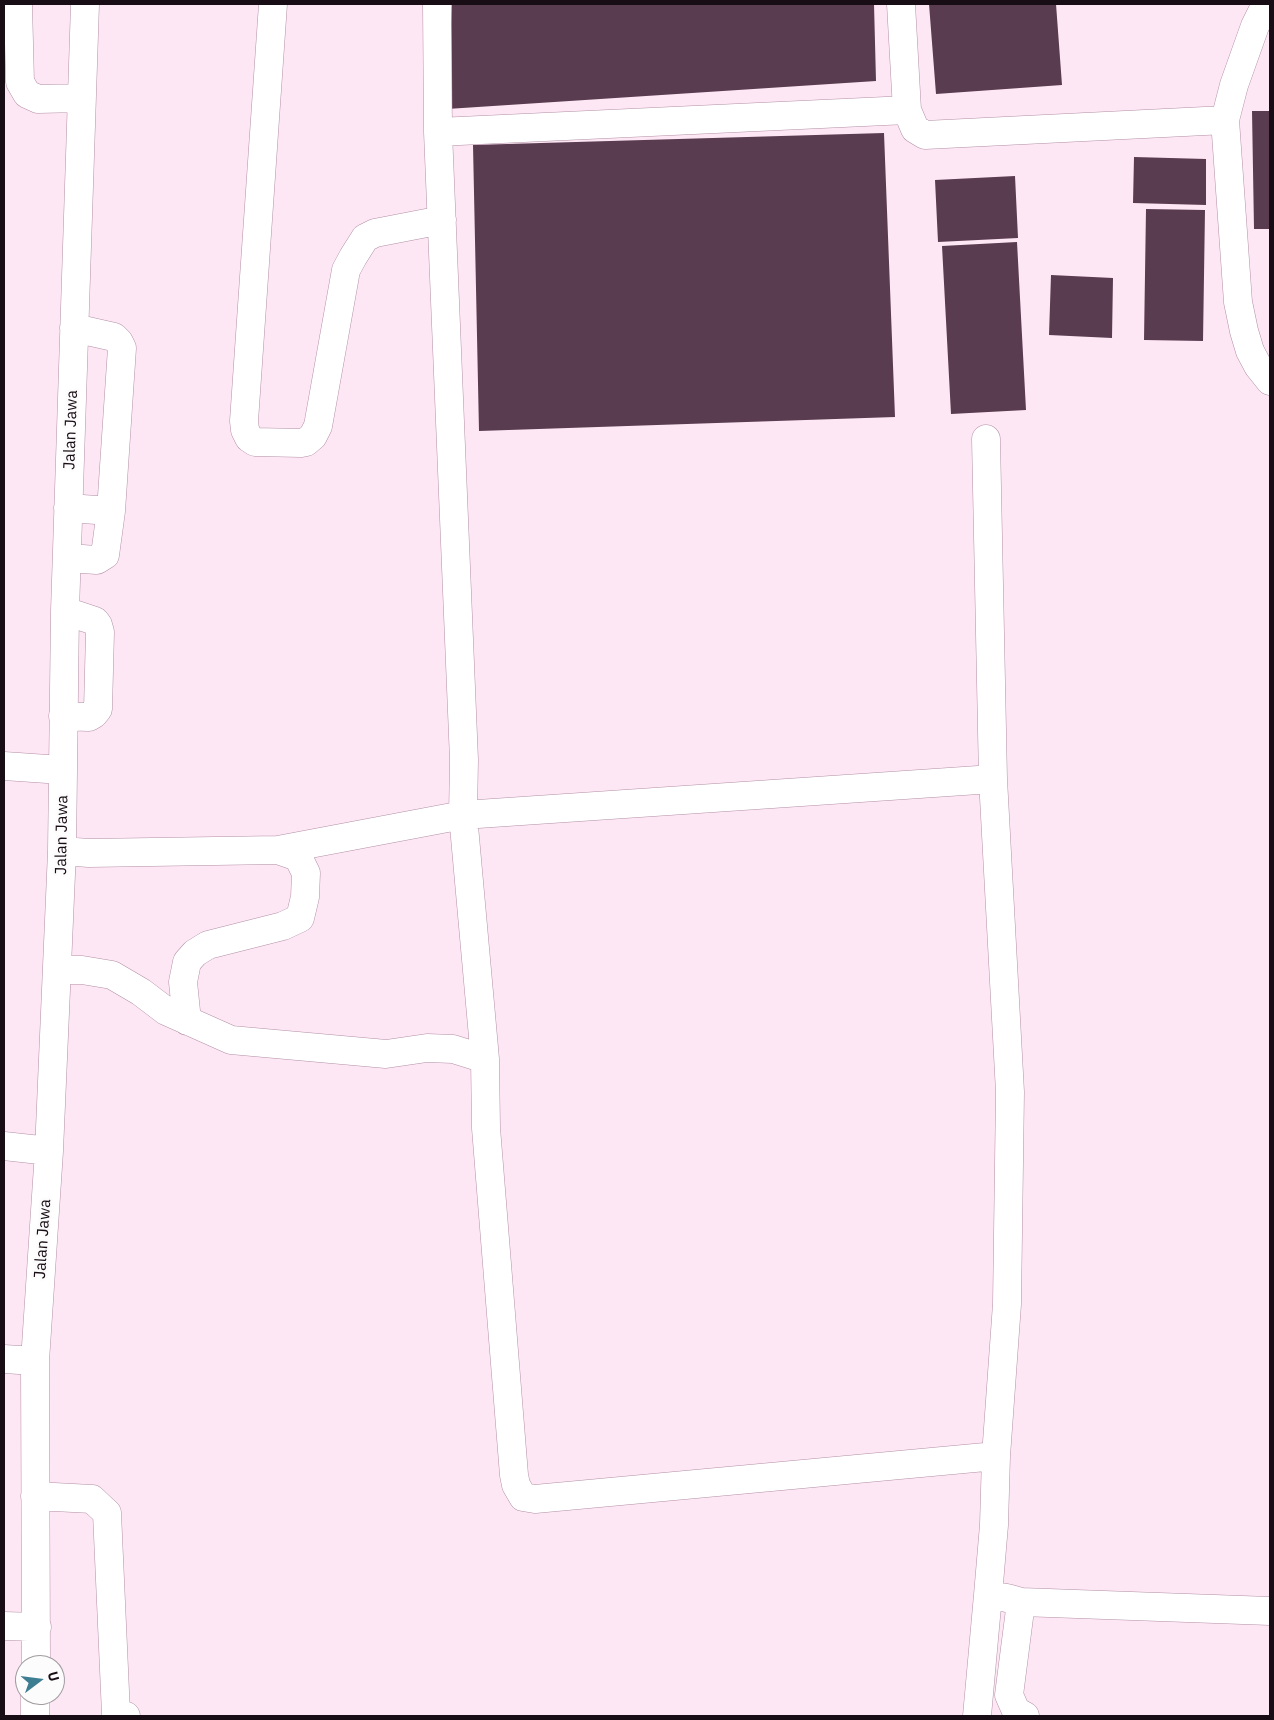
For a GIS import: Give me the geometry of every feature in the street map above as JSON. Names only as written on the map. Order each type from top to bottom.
[{"type":"street","points":[[18,4],[20,82],[27,94],[38,99],[81,98]]},
{"type":"street","name":"Jalan Jawa","points":[[36,1655],[34,1361],[49,1151],[62,851],[65,611],[85,4]]},
{"type":"street","points":[[273,4],[244,421],[249,438],[255,442],[301,443],[306,442],[313,436],[318,426],[346,270],[353,257],[365,238],[375,233],[442,220]]},
{"type":"street","points":[[437,4],[438,132],[464,760],[463,815],[485,1059],[486,1128],[516,1485],[523,1497],[535,1499],[996,1456]]},
{"type":"street","points":[[901,4],[907,110],[915,130],[926,135],[1225,120]]},
{"type":"street","points":[[1267,5],[1255,26],[1234,85],[1225,120],[1238,302],[1250,351],[1258,366],[1270,381]]},
{"type":"street","points":[[438,132],[907,110]]},
{"type":"street","points":[[67,558],[98,560],[105,556],[111,512],[122,348],[120,342],[114,337],[74,328]]},
{"type":"street","points":[[976,1716],[994,1525],[996,1456],[1006,1304],[1010,1092],[993,778],[986,440]]},
{"type":"street","points":[[68,508],[111,512]]},
{"type":"street","points":[[4,766],[62,770]]},
{"type":"street","points":[[62,851],[88,853],[278,850],[463,815],[993,778]]},
{"type":"street","points":[[187,1021],[183,982],[186,962],[195,953],[208,945],[283,926],[300,918],[305,897],[306,873],[298,857],[278,850]]},
{"type":"street","points":[[57,970],[82,970],[112,975],[141,992],[166,1011],[231,1040],[386,1054],[427,1048],[453,1049],[485,1059]]},
{"type":"street","points":[[4,1146],[49,1151]]},
{"type":"street","points":[[4,1359],[34,1361]]},
{"type":"street","points":[[35,1496],[92,1499],[107,1513],[119,1716]]},
{"type":"street","points":[[988,1595],[1021,1602],[1270,1611]]},
{"type":"street","points":[[1021,1602],[1009,1696],[1016,1711],[1025,1716]]},
{"type":"street","points":[[4,1626],[36,1627]]},
{"type":"building","points":[[452,4],[874,4],[876,81],[447,109]]},
{"type":"building","points":[[929,4],[1056,4],[1062,85],[936,94]]},
{"type":"building","points":[[1252,111],[1270,111],[1270,229],[1254,229]]},
{"type":"building","points":[[884,133],[895,417],[479,431],[473,145]]},
{"type":"building","points":[[1134,157],[1206,159],[1206,205],[1133,203]]},
{"type":"building","points":[[1015,176],[1018,238],[938,242],[935,180]]},
{"type":"building","points":[[1146,209],[1205,210],[1203,341],[1144,340]]},
{"type":"building","points":[[1017,242],[1026,410],[951,414],[942,246]]},
{"type":"building","points":[[1051,275],[1113,278],[1112,338],[1049,335]]}]
